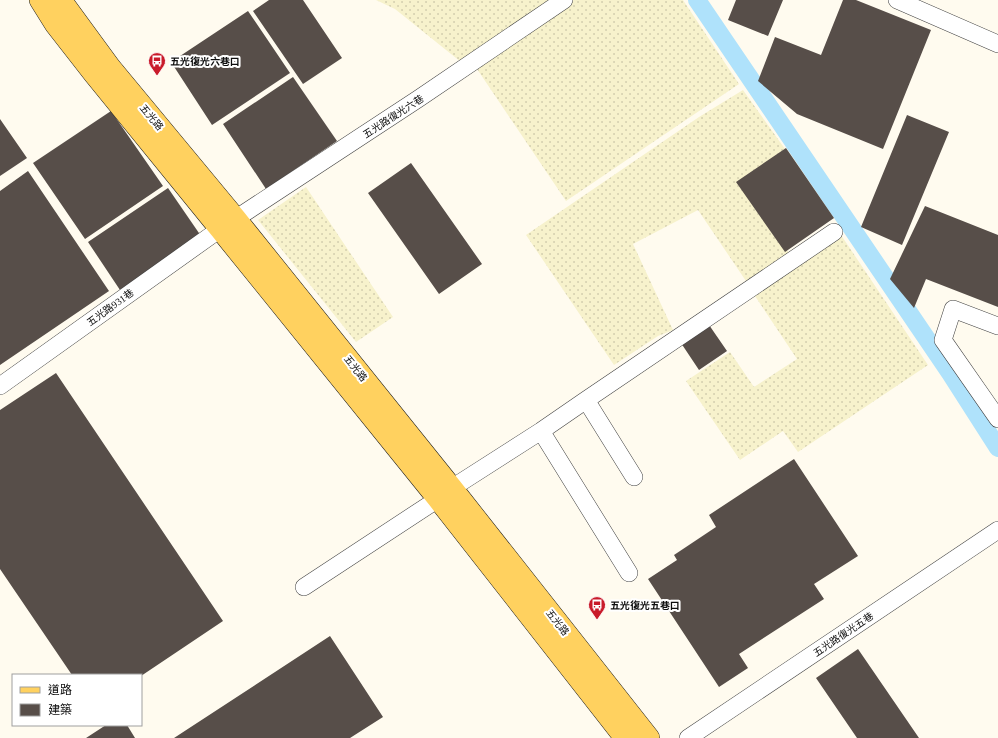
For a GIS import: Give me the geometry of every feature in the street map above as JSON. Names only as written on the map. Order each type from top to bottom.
[{"type":"main road","name":"五光路","points":[[40,0],[55,24],[94,74],[228,224]]},
{"type":"main road","name":"五光路","points":[[60,0],[228,224],[445,494],[649,738]]},
{"type":"main road","name":"五光路","points":[[445,494],[625,738]]},
{"type":"lane","name":"五光路復光六巷","points":[[228,224],[418,99],[564,0]]},
{"type":"lane","points":[[897,0],[998,44]]},
{"type":"lane","name":"五光路931巷","points":[[0,386],[228,224]]},
{"type":"lane","points":[[304,587],[541,431],[834,232]]},
{"type":"lane","points":[[998,326],[953,309],[943,340],[998,419]]},
{"type":"lane","points":[[586,400],[634,477]]},
{"type":"lane","points":[[541,431],[629,573]]},
{"type":"lane","name":"五光路復光五巷","points":[[688,738],[998,530]]},
{"type":"shaded area","points":[[376,0],[552,0],[461,62],[395,9]]},
{"type":"shaded area","points":[[573,0],[683,0],[739,84],[566,201],[475,66]]},
{"type":"shaded area","points":[[743,90],[785,149],[740,180],[789,253],[746,281],[698,210],[633,244],[673,330],[658,336],[614,365],[526,235],[699,117]]},
{"type":"shaded area","points":[[306,187],[393,317],[356,342],[258,220]]},
{"type":"shaded area","points":[[841,235],[928,365],[798,452],[783,431],[740,460],[686,381],[730,352],[754,387],[797,359],[753,293]]},
{"type":"building","points":[[269,0],[303,0],[342,58],[303,84],[253,11]]},
{"type":"building","points":[[736,0],[783,0],[768,36],[728,20]]},
{"type":"building","points":[[843,0],[856,0],[931,30],[883,149],[797,114],[758,81],[775,37],[821,55]]},
{"type":"building","points":[[248,11],[290,73],[212,125],[171,62]]},
{"type":"building","points":[[293,77],[337,141],[266,189],[223,124]]},
{"type":"building","points":[[111,111],[163,186],[85,239],[33,163]]},
{"type":"building","points":[[907,115],[949,132],[902,245],[861,227]]},
{"type":"building","points":[[0,119],[27,158],[0,176]]},
{"type":"building","points":[[786,148],[834,218],[785,252],[736,182]]},
{"type":"building","points":[[411,163],[482,264],[439,294],[368,193]]},
{"type":"building","points":[[28,171],[109,291],[0,365],[0,191]]},
{"type":"building","points":[[168,188],[201,236],[120,290],[88,242]]},
{"type":"building","points":[[925,206],[998,235],[998,307],[926,279],[914,308],[890,279]]},
{"type":"building","points":[[707,322],[727,351],[699,370],[679,340]]},
{"type":"building","points":[[56,373],[223,621],[142,675],[142,674],[71,674],[0,569],[0,410]]},
{"type":"building","points":[[794,459],[858,556],[814,584],[824,599],[739,654],[748,668],[719,687],[648,579],[677,560],[674,555],[716,527],[709,515]]},
{"type":"building","points":[[330,636],[383,717],[350,738],[174,738]]},
{"type":"building","points":[[858,649],[919,738],[857,738],[816,678]]},
{"type":"building","points":[[104,726],[128,726],[135,738],[86,738]]},
{"type":"waterway","points":[[697,0],[950,373],[998,448]]},
{"type":"place","name":"五光復光六巷口","points":[[157,76]]},
{"type":"place","name":"五光復光五巷口","points":[[597,620]]}]
